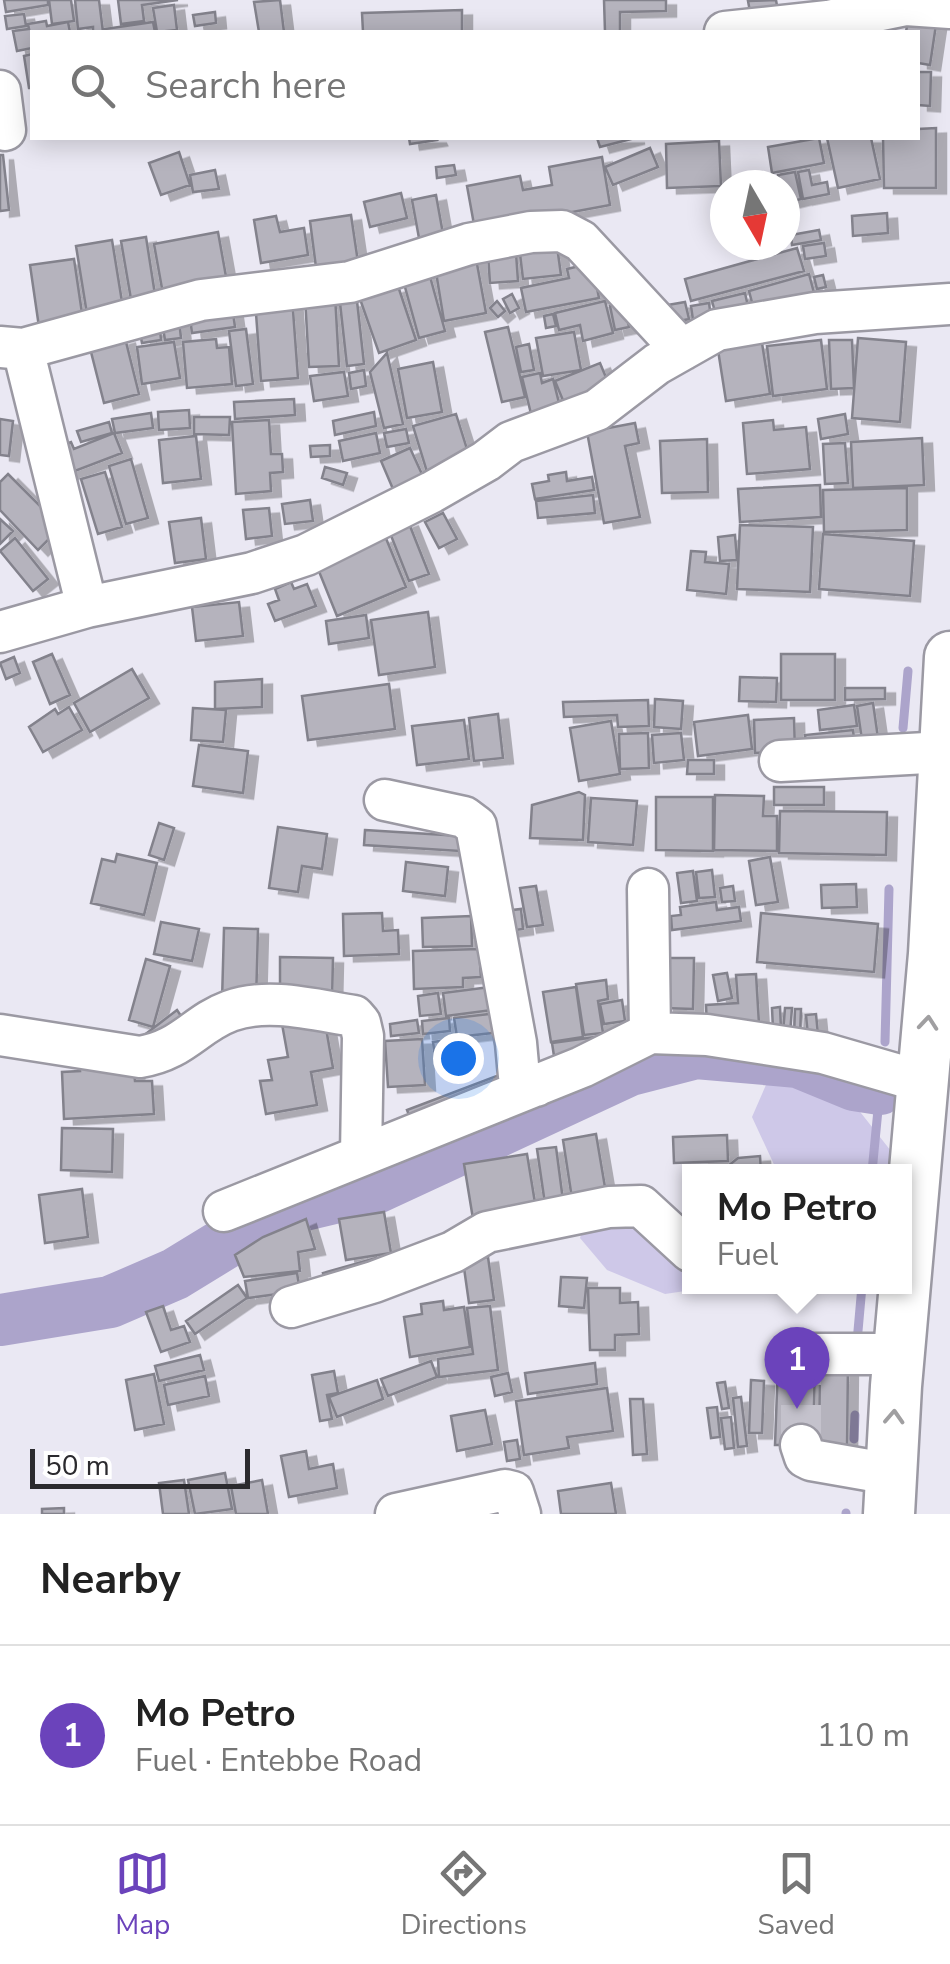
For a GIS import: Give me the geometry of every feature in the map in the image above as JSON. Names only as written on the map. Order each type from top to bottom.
[{"type":"main road","points":[[912,1188],[934,954],[950,657]]},
{"type":"main road","points":[[890,1494],[903,1294]]},
{"type":"street","points":[[743,30],[828,21],[906,6],[950,8]]},
{"type":"street","points":[[87,607],[11,348],[200,300],[350,282],[469,244],[531,232],[562,231],[581,242],[682,350]]},
{"type":"street","points":[[0,632],[87,607],[252,573],[306,555],[432,492],[486,462],[511,442],[596,410],[717,330],[815,313],[950,304]]},
{"type":"street","points":[[780,760],[945,752]]},
{"type":"street","points":[[386,800],[464,817],[476,826],[519,1076],[536,1086]]},
{"type":"street","points":[[648,889],[650,1034]]},
{"type":"street","points":[[0,1035],[140,1057],[162,1053],[229,1011],[284,1005],[354,1016],[364,1036],[362,1155]]},
{"type":"street","points":[[224,1211],[536,1086],[650,1034],[707,1035],[823,1053],[922,1082]]},
{"type":"street","points":[[291,1306],[454,1252],[487,1232],[609,1207],[642,1206],[682,1244]]},
{"type":"street","points":[[801,1365],[804,1356],[810,1354],[899,1354]]},
{"type":"street","points":[[801,1445],[804,1457],[890,1494]]},
{"type":"street","points":[[396,1514],[505,1490],[517,1498],[520,1514]]},
{"type":"shaded area","points":[[804,1069],[846,1094],[901,1164],[774,1164],[752,1117],[772,1071]]},
{"type":"shaded area","points":[[617,1211],[682,1253],[682,1291],[665,1294],[607,1270],[580,1238],[586,1218]]},
{"type":"building","points":[[4,0],[48,0],[48,5],[6,12]]},
{"type":"building","points":[[49,0],[71,0],[74,21],[52,24]]},
{"type":"building","points":[[75,0],[99,0],[103,30],[78,29]]},
{"type":"building","points":[[118,0],[178,0],[142,5],[144,21],[121,24]]},
{"type":"building","points":[[280,0],[284,30],[259,30],[254,2]]},
{"type":"building","points":[[604,0],[666,0],[666,11],[620,12],[620,30],[605,30]]},
{"type":"building","points":[[776,0],[778,11],[751,17],[748,1]]},
{"type":"building","points":[[174,5],[177,30],[157,30],[153,8]]},
{"type":"building","points":[[462,10],[462,30],[363,30],[362,13]]},
{"type":"building","points":[[215,12],[216,23],[195,26],[193,15]]},
{"type":"building","points":[[909,13],[937,18],[930,65],[920,63],[920,30],[906,30]]},
{"type":"building","points":[[24,14],[26,26],[7,29],[5,16]]},
{"type":"building","points":[[68,22],[70,30],[30,30],[30,48],[17,51],[13,31],[29,29],[28,24]]},
{"type":"building","points":[[153,22],[155,30],[105,30]]},
{"type":"building","points":[[30,54],[30,88],[29,88],[24,56]]},
{"type":"building","points":[[920,72],[931,72],[930,106],[920,105]]},
{"type":"building","points":[[936,128],[936,188],[884,188],[883,140],[920,140],[920,129]]},
{"type":"building","points":[[598,140],[627,140],[600,147]]},
{"type":"building","points":[[819,140],[824,163],[772,170],[768,147]]},
{"type":"building","points":[[827,140],[871,140],[880,179],[838,188]]},
{"type":"building","points":[[719,141],[720,170],[710,170],[710,186],[667,188],[666,144]]},
{"type":"building","points":[[650,148],[658,167],[613,185],[605,167]]},
{"type":"building","points":[[179,152],[190,185],[161,195],[149,163]]},
{"type":"building","points":[[0,155],[9,210],[0,211]]},
{"type":"building","points":[[602,157],[610,205],[475,230],[467,186],[520,176],[523,190],[552,185],[549,167]]},
{"type":"building","points":[[454,165],[456,175],[437,178],[436,167]]},
{"type":"building","points":[[215,170],[219,189],[193,192],[190,175]]},
{"type":"building","points":[[809,170],[812,185],[827,182],[829,194],[803,199],[800,172]]},
{"type":"building","points":[[401,193],[407,218],[370,227],[364,202]]},
{"type":"building","points":[[436,195],[445,245],[421,249],[412,200]]},
{"type":"building","points":[[887,213],[888,233],[853,236],[852,216]]},
{"type":"building","points":[[351,215],[359,269],[317,275],[310,221]]},
{"type":"building","points":[[276,216],[280,232],[304,228],[308,255],[261,263],[254,220]]},
{"type":"building","points":[[819,230],[821,240],[800,244],[800,233]]},
{"type":"building","points":[[218,232],[227,282],[163,294],[154,244]]},
{"type":"building","points":[[555,232],[561,275],[523,279],[518,237]]},
{"type":"building","points":[[146,237],[156,301],[132,305],[121,241]]},
{"type":"building","points":[[515,239],[518,281],[490,283],[487,241]]},
{"type":"building","points":[[112,240],[123,308],[87,314],[76,246]]},
{"type":"building","points":[[824,243],[826,256],[805,259],[803,246]]},
{"type":"building","points":[[475,253],[486,313],[444,321],[434,260]]},
{"type":"building","points":[[800,258],[804,271],[691,301],[685,279],[754,260]]},
{"type":"building","points":[[74,259],[83,320],[39,327],[30,265]]},
{"type":"building","points":[[426,262],[445,331],[419,338],[400,269]]},
{"type":"building","points":[[592,263],[599,298],[526,312],[521,288],[569,278],[567,269]]},
{"type":"building","points":[[809,274],[814,293],[754,310],[749,291]]},
{"type":"building","points":[[823,275],[826,287],[817,289],[814,277]]},
{"type":"building","points":[[398,286],[416,340],[379,353],[360,299]]},
{"type":"building","points":[[745,293],[749,311],[717,319],[712,301]]},
{"type":"building","points":[[512,294],[519,308],[510,313],[503,299]]},
{"type":"building","points":[[335,295],[339,366],[309,367],[305,297]]},
{"type":"building","points":[[292,297],[298,378],[261,381],[255,300]]},
{"type":"building","points":[[357,301],[364,364],[347,366],[340,303]]},
{"type":"building","points":[[497,301],[505,311],[498,317],[490,308]]},
{"type":"building","points":[[605,301],[613,333],[583,341],[580,325],[559,330],[555,313]]},
{"type":"building","points":[[685,302],[689,319],[665,324],[662,306]]},
{"type":"building","points":[[624,303],[629,327],[615,330],[610,306]]},
{"type":"building","points":[[709,303],[712,324],[694,327],[691,306]]},
{"type":"building","points":[[232,306],[235,327],[192,333],[189,311]]},
{"type":"building","points":[[553,314],[556,326],[546,328],[544,316]]},
{"type":"building","points":[[179,320],[181,338],[165,340],[162,322]]},
{"type":"building","points":[[508,327],[525,397],[502,402],[485,332]]},
{"type":"building","points":[[160,329],[161,340],[142,343],[140,333]]},
{"type":"building","points":[[246,329],[253,384],[236,386],[229,331]]},
{"type":"building","points":[[574,332],[581,370],[543,376],[536,338]]},
{"type":"building","points":[[125,338],[139,394],[104,403],[90,348]]},
{"type":"building","points":[[858,338],[906,342],[900,422],[852,418]]},
{"type":"building","points":[[216,339],[217,348],[229,347],[232,384],[187,388],[183,342]]},
{"type":"building","points":[[821,340],[827,389],[773,396],[767,346]]},
{"type":"building","points":[[829,340],[852,340],[854,388],[831,389]]},
{"type":"building","points":[[174,342],[180,378],[142,384],[137,347]]},
{"type":"building","points":[[762,343],[770,394],[726,401],[718,350]]},
{"type":"building","points":[[529,344],[534,370],[521,372],[516,347]]},
{"type":"building","points":[[387,353],[403,424],[384,428],[370,372]]},
{"type":"building","points":[[433,362],[442,412],[407,418],[398,369]]},
{"type":"building","points":[[600,363],[612,392],[567,410],[555,381]]},
{"type":"building","points":[[364,370],[366,386],[351,389],[349,373]]},
{"type":"building","points":[[344,372],[348,396],[314,401],[310,376]]},
{"type":"building","points":[[540,373],[542,383],[553,379],[562,415],[533,422],[522,377]]},
{"type":"building","points":[[294,399],[295,415],[235,419],[234,402]]},
{"type":"building","points":[[189,410],[190,428],[159,430],[158,412]]},
{"type":"building","points":[[374,412],[376,426],[335,435],[333,421]]},
{"type":"building","points":[[151,413],[153,428],[115,433],[112,419]]},
{"type":"building","points":[[456,414],[471,462],[428,475],[413,426]]},
{"type":"building","points":[[845,414],[848,434],[821,439],[818,419]]},
{"type":"building","points":[[194,417],[230,417],[229,435],[194,434]]},
{"type":"building","points":[[0,419],[13,421],[9,456],[0,455]]},
{"type":"building","points":[[269,420],[271,454],[282,454],[283,472],[270,473],[271,491],[236,494],[232,422]]},
{"type":"building","points":[[773,420],[774,430],[806,427],[810,469],[747,474],[743,423]]},
{"type":"building","points":[[109,422],[112,433],[81,442],[77,431]]},
{"type":"building","points":[[635,423],[639,443],[625,446],[640,517],[604,523],[587,432]]},
{"type":"building","points":[[406,429],[409,443],[387,447],[384,433]]},
{"type":"building","points":[[114,433],[122,453],[67,474],[57,447],[71,442],[74,449]]},
{"type":"building","points":[[376,433],[380,453],[343,461],[339,441]]},
{"type":"building","points":[[196,436],[201,479],[163,483],[159,440]]},
{"type":"building","points":[[922,438],[924,485],[853,488],[851,442]]},
{"type":"building","points":[[707,439],[708,492],[662,493],[660,441]]},
{"type":"building","points":[[845,443],[848,483],[825,484],[823,444]]},
{"type":"building","points":[[330,445],[330,456],[311,457],[310,446]]},
{"type":"building","points":[[410,448],[426,483],[396,496],[381,461]]},
{"type":"building","points":[[131,459],[148,518],[126,524],[109,466]]},
{"type":"building","points":[[325,467],[347,473],[343,485],[322,478]]},
{"type":"building","points":[[105,472],[122,527],[98,534],[81,479]]},
{"type":"building","points":[[566,472],[567,481],[592,477],[594,490],[535,499],[532,484],[549,481],[548,475]]},
{"type":"building","points":[[8,474],[61,527],[38,550],[0,510],[0,482]]},
{"type":"building","points":[[820,485],[821,517],[740,522],[738,489]]},
{"type":"building","points":[[907,488],[907,530],[824,532],[823,490]]},
{"type":"building","points":[[593,495],[595,513],[538,518],[536,501]]},
{"type":"building","points":[[310,500],[313,521],[285,524],[282,504]]},
{"type":"building","points":[[269,508],[272,536],[246,539],[243,510]]},
{"type":"building","points":[[443,513],[457,539],[439,548],[425,522]]},
{"type":"building","points":[[201,518],[206,559],[175,563],[169,522]]},
{"type":"building","points":[[0,519],[13,531],[0,544]]},
{"type":"building","points":[[408,521],[429,574],[409,581],[388,528]]},
{"type":"building","points":[[740,525],[813,527],[810,592],[737,589]]},
{"type":"building","points":[[823,534],[914,541],[910,596],[819,589]]},
{"type":"building","points":[[735,535],[737,560],[720,561],[718,537]]},
{"type":"building","points":[[385,536],[406,587],[337,616],[316,564]]},
{"type":"building","points":[[15,538],[48,579],[33,591],[0,551]]},
{"type":"building","points":[[691,551],[706,552],[705,562],[729,564],[726,594],[687,590]]},
{"type":"building","points":[[291,582],[294,589],[307,584],[316,606],[275,621],[268,604],[279,600],[275,589]]},
{"type":"building","points":[[239,602],[243,636],[196,641],[192,607]]},
{"type":"building","points":[[428,612],[435,667],[379,675],[371,620]]},
{"type":"building","points":[[366,615],[369,638],[329,644],[326,621]]},
{"type":"building","points":[[52,654],[70,695],[50,704],[33,662]]},
{"type":"building","points":[[781,654],[835,654],[835,700],[781,700]]},
{"type":"building","points":[[14,657],[20,673],[6,679],[0,663]]},
{"type":"building","points":[[132,669],[149,698],[90,732],[74,703]]},
{"type":"building","points":[[740,677],[777,678],[776,702],[739,701]]},
{"type":"building","points":[[262,679],[262,707],[215,709],[215,682]]},
{"type":"building","points":[[389,684],[395,729],[308,740],[302,696]]},
{"type":"building","points":[[845,688],[885,688],[885,699],[845,700]]},
{"type":"building","points":[[655,699],[683,701],[681,729],[654,727]]},
{"type":"building","points":[[648,700],[649,726],[618,727],[617,715],[564,717],[563,702]]},
{"type":"building","points":[[873,703],[879,745],[863,747],[857,706]]},
{"type":"building","points":[[854,705],[857,726],[820,730],[818,710]]},
{"type":"building","points":[[69,707],[82,730],[43,752],[29,727],[55,709],[58,714]]},
{"type":"building","points":[[193,708],[226,710],[223,742],[191,740]]},
{"type":"building","points":[[498,714],[503,758],[474,761],[469,718]]},
{"type":"building","points":[[748,715],[752,749],[698,756],[694,722]]},
{"type":"building","points":[[794,718],[795,751],[755,753],[754,720]]},
{"type":"building","points":[[464,720],[469,759],[417,765],[412,726]]},
{"type":"building","points":[[611,721],[620,774],[579,781],[570,728]]},
{"type":"building","points":[[853,730],[855,747],[807,752],[805,735]]},
{"type":"building","points":[[648,733],[649,768],[620,769],[619,734]]},
{"type":"building","points":[[681,733],[684,760],[654,763],[652,735]]},
{"type":"building","points":[[199,745],[248,751],[243,793],[193,786]]},
{"type":"building","points":[[688,760],[714,760],[714,774],[687,774]]},
{"type":"building","points":[[774,787],[824,787],[824,805],[774,805]]},
{"type":"building","points":[[579,792],[585,795],[583,840],[530,838],[532,805]]},
{"type":"building","points":[[715,795],[764,796],[763,816],[777,816],[777,851],[714,850]]},
{"type":"building","points":[[656,797],[713,797],[713,851],[656,850]]},
{"type":"building","points":[[591,798],[637,801],[633,845],[588,842]]},
{"type":"building","points":[[780,811],[887,812],[886,855],[779,853]]},
{"type":"building","points":[[159,823],[174,828],[164,860],[149,855]]},
{"type":"building","points":[[278,827],[327,834],[322,869],[302,866],[298,892],[269,888]]},
{"type":"building","points":[[365,830],[461,836],[460,851],[364,845]]},
{"type":"building","points":[[117,854],[157,863],[144,915],[91,903],[102,859],[115,862]]},
{"type":"building","points":[[770,857],[778,902],[756,905],[749,861]]},
{"type":"building","points":[[406,862],[448,867],[445,896],[403,891]]},
{"type":"building","points":[[712,870],[715,897],[699,898],[696,872]]},
{"type":"building","points":[[693,871],[697,901],[681,903],[677,873]]},
{"type":"building","points":[[856,884],[857,907],[822,908],[821,885]]},
{"type":"building","points":[[536,886],[543,925],[527,927],[520,888]]},
{"type":"building","points":[[733,886],[735,901],[722,902],[720,888]]},
{"type":"building","points":[[716,902],[717,910],[739,907],[741,921],[672,930],[671,916],[681,915],[680,907]]},
{"type":"building","points":[[521,909],[523,929],[499,932],[496,912]]},
{"type":"building","points":[[382,913],[383,931],[398,930],[399,954],[344,956],[343,914]]},
{"type":"building","points":[[761,913],[878,924],[874,972],[757,962]]},
{"type":"building","points":[[471,916],[472,946],[423,947],[422,918]]},
{"type":"building","points":[[161,922],[199,929],[192,961],[154,954]]},
{"type":"building","points":[[224,928],[258,929],[256,1002],[222,1001]]},
{"type":"building","points":[[479,949],[481,977],[463,978],[463,987],[414,989],[413,951]]},
{"type":"building","points":[[280,957],[333,958],[332,1000],[280,999]]},
{"type":"building","points":[[665,958],[694,958],[693,1009],[664,1008]]},
{"type":"building","points":[[146,959],[170,966],[153,1027],[129,1020]]},
{"type":"building","points":[[727,973],[732,998],[718,1001],[713,975]]},
{"type":"building","points":[[756,974],[759,1024],[707,1027],[706,1005],[738,1003],[736,975]]},
{"type":"building","points":[[606,980],[608,999],[598,1001],[603,1033],[584,1035],[576,984]]},
{"type":"building","points":[[498,986],[500,1009],[446,1016],[443,993]]},
{"type":"building","points":[[576,987],[583,1037],[551,1042],[543,992]]},
{"type":"building","points":[[438,993],[441,1014],[420,1016],[418,996]]},
{"type":"building","points":[[622,1000],[625,1021],[604,1024],[600,1004]]},
{"type":"building","points":[[780,1007],[781,1029],[773,1029],[772,1008]]},
{"type":"building","points":[[785,1008],[792,1008],[790,1034],[783,1033]]},
{"type":"building","points":[[795,1009],[801,1009],[800,1036],[794,1036]]},
{"type":"building","points":[[177,1010],[187,1025],[153,1050],[143,1036]]},
{"type":"building","points":[[507,1012],[510,1031],[457,1037],[454,1018]]},
{"type":"building","points":[[816,1014],[818,1035],[808,1036],[806,1015]]},
{"type":"building","points":[[324,1017],[333,1068],[311,1072],[317,1105],[266,1114],[260,1081],[272,1080],[268,1060],[288,1057],[282,1024]]},
{"type":"building","points":[[449,1018],[450,1031],[423,1034],[422,1021]]},
{"type":"building","points":[[417,1020],[419,1033],[391,1036],[390,1024]]},
{"type":"building","points":[[603,1036],[605,1050],[554,1056],[552,1043]]},
{"type":"building","points":[[422,1039],[425,1085],[388,1087],[385,1041]]},
{"type":"building","points":[[453,1039],[455,1053],[435,1056],[433,1042]]},
{"type":"building","points":[[107,1061],[108,1072],[134,1071],[135,1081],[152,1081],[154,1114],[64,1119],[62,1072],[80,1071],[79,1062]]},
{"type":"building","points":[[507,1072],[515,1091],[414,1128],[407,1110]]},
{"type":"building","points":[[62,1128],[113,1129],[112,1172],[61,1170]]},
{"type":"building","points":[[596,1134],[607,1199],[573,1205],[563,1140]]},
{"type":"building","points":[[727,1135],[728,1161],[674,1163],[673,1137]]},
{"type":"building","points":[[556,1147],[564,1208],[546,1211],[537,1149]]},
{"type":"building","points":[[527,1154],[537,1215],[474,1225],[464,1164]]},
{"type":"building","points":[[760,1156],[760,1164],[730,1164],[738,1158]]},
{"type":"building","points":[[82,1189],[88,1237],[45,1243],[39,1195]]},
{"type":"building","points":[[384,1212],[391,1253],[346,1260],[339,1219]]},
{"type":"building","points":[[306,1219],[315,1249],[298,1252],[300,1271],[244,1277],[235,1255],[263,1237]]},
{"type":"building","points":[[488,1257],[494,1300],[469,1303],[463,1261]]},
{"type":"building","points":[[376,1258],[379,1270],[327,1285],[323,1273]]},
{"type":"building","points":[[297,1273],[300,1291],[248,1298],[245,1281]]},
{"type":"building","points":[[561,1277],[587,1278],[584,1308],[559,1306]]},
{"type":"building","points":[[238,1285],[247,1298],[195,1334],[186,1321]]},
{"type":"building","points":[[588,1288],[620,1288],[620,1303],[638,1302],[639,1334],[615,1335],[615,1350],[590,1350]]},
{"type":"building","points":[[443,1301],[444,1310],[464,1307],[470,1347],[410,1357],[404,1317],[422,1314],[421,1304]]},
{"type":"building","points":[[163,1306],[171,1330],[184,1326],[190,1342],[161,1352],[146,1312]]},
{"type":"building","points":[[490,1306],[498,1370],[439,1377],[438,1359],[473,1354],[467,1308]]},
{"type":"building","points":[[200,1355],[204,1370],[159,1381],[155,1366]]},
{"type":"building","points":[[431,1361],[437,1377],[388,1396],[381,1379]]},
{"type":"building","points":[[595,1363],[597,1384],[528,1394],[525,1373]]},
{"type":"building","points":[[778,1364],[815,1365],[813,1445],[775,1445]]},
{"type":"building","points":[[820,1364],[848,1364],[847,1449],[819,1448]]},
{"type":"building","points":[[334,1371],[338,1393],[327,1395],[332,1419],[320,1421],[312,1375]]},
{"type":"building","points":[[508,1373],[512,1392],[495,1396],[491,1377]]},
{"type":"building","points":[[154,1374],[164,1424],[135,1430],[126,1380]]},
{"type":"building","points":[[205,1376],[209,1396],[168,1405],[164,1385]]},
{"type":"building","points":[[377,1380],[383,1399],[337,1417],[329,1397]]},
{"type":"building","points":[[751,1380],[764,1381],[762,1433],[749,1433]]},
{"type":"building","points":[[725,1382],[729,1408],[722,1409],[717,1383]]},
{"type":"building","points":[[607,1388],[613,1431],[567,1437],[569,1448],[524,1455],[516,1401]]},
{"type":"building","points":[[741,1397],[747,1446],[738,1447],[733,1398]]},
{"type":"building","points":[[630,1399],[643,1399],[647,1454],[633,1455]]},
{"type":"building","points":[[717,1407],[720,1437],[711,1438],[707,1408]]},
{"type":"building","points":[[485,1410],[492,1444],[457,1451],[451,1416]]},
{"type":"building","points":[[731,1417],[734,1448],[725,1449],[721,1418]]},
{"type":"building","points":[[517,1440],[520,1459],[507,1461],[504,1442]]},
{"type":"building","points":[[306,1451],[309,1469],[333,1464],[337,1488],[289,1497],[281,1456]]},
{"type":"building","points":[[225,1473],[232,1509],[195,1514],[188,1480]]},
{"type":"building","points":[[184,1480],[189,1514],[163,1514],[159,1483]]},
{"type":"building","points":[[262,1480],[268,1514],[236,1514],[231,1486]]},
{"type":"building","points":[[611,1483],[616,1514],[561,1514],[558,1491]]},
{"type":"building","points":[[64,1508],[64,1514],[42,1514],[42,1509]]},
{"type":"waterway","points":[[903,728],[908,671]]},
{"type":"waterway","points":[[885,1042],[889,889]]},
{"type":"waterway","points":[[0,1320],[110,1302],[175,1274],[292,1208],[376,1188],[630,1070],[696,1053],[798,1062],[854,1085],[880,1089]]},
{"type":"waterway","points":[[873,1164],[880,1089]]},
{"type":"waterway","points":[[857,1342],[861,1294]]},
{"type":"waterway","points":[[854,1439],[855,1415]]},
{"type":"tunnel","points":[[801,1365],[801,1445]]},
{"type":"place","name":"Mo Petro","points":[[797,1409]]}]
